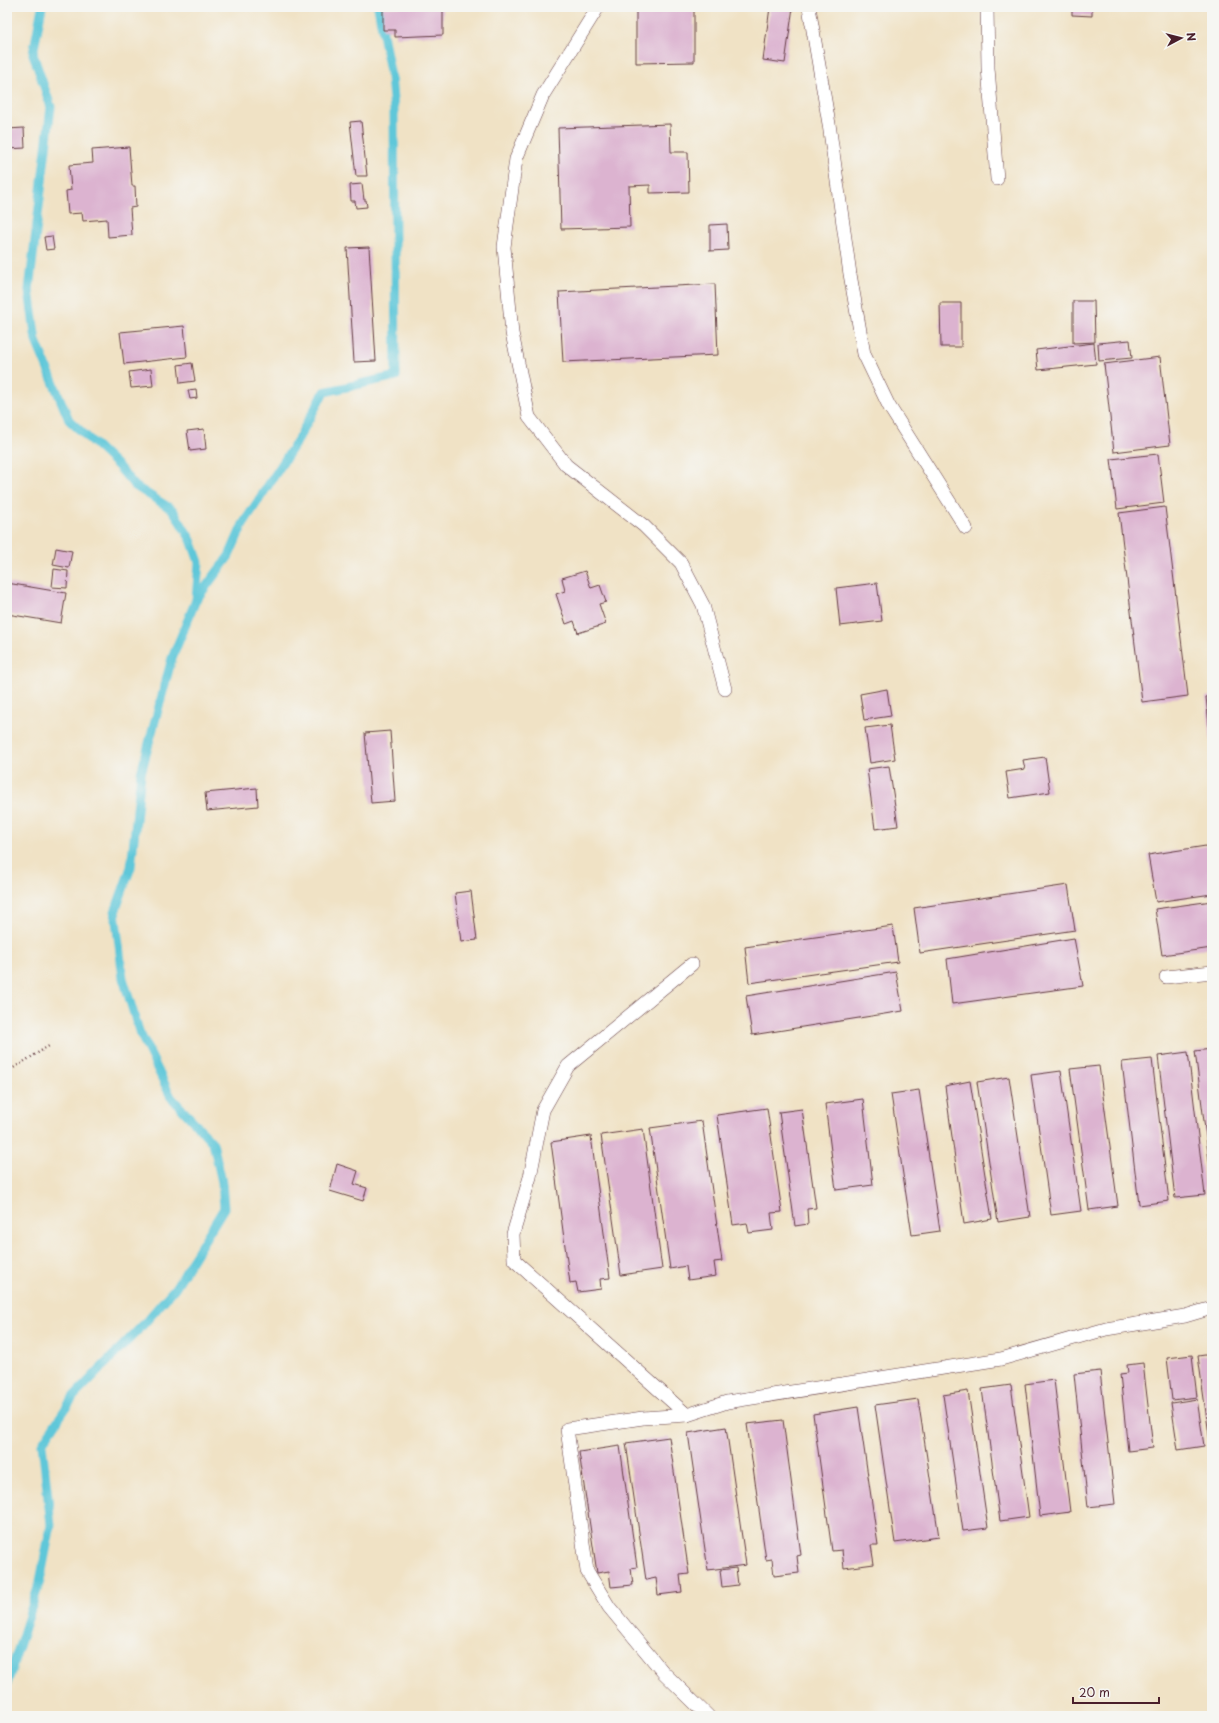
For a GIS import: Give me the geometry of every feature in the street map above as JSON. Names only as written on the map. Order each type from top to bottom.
[{"type":"lane","points":[[598,7],[543,95],[516,159],[504,247],[512,333],[529,417],[566,465],[644,526],[680,563],[704,605],[725,689]]},
{"type":"lane","points":[[809,7],[829,124],[850,274],[864,354],[889,406],[966,528]]},
{"type":"lane","points":[[987,7],[988,68],[997,179]]},
{"type":"lane","points":[[687,1415],[514,1260],[514,1234],[530,1177],[543,1110],[568,1066],[692,964]]},
{"type":"lane","points":[[1166,977],[1212,972]]},
{"type":"lane","points":[[708,1716],[663,1672],[609,1607],[587,1571],[567,1429],[642,1418],[687,1415],[727,1402],[1001,1359],[1106,1329],[1185,1316],[1212,1308]]},
{"type":"path","points":[[7,1072],[49,1046]]},
{"type":"building","points":[[383,7],[456,8],[443,9],[443,35],[395,37],[395,30],[383,30]]},
{"type":"building","points":[[636,7],[694,7],[694,62],[636,63]]},
{"type":"building","points":[[770,7],[793,7],[785,63],[763,60]]},
{"type":"building","points":[[1072,7],[1092,7],[1092,16],[1072,15]]},
{"type":"building","points":[[361,121],[367,176],[356,176],[350,122]]},
{"type":"building","points":[[670,124],[671,152],[688,152],[689,192],[650,193],[650,185],[629,186],[630,227],[561,229],[558,128]]},
{"type":"building","points":[[24,128],[25,148],[7,149],[7,129]]},
{"type":"building","points":[[129,147],[132,186],[135,186],[136,207],[130,208],[132,235],[108,237],[107,219],[83,221],[82,213],[68,214],[66,191],[71,190],[69,165],[93,163],[92,150]]},
{"type":"building","points":[[362,184],[364,200],[366,200],[367,207],[356,208],[355,201],[351,201],[350,185]]},
{"type":"building","points":[[727,224],[728,250],[710,251],[710,225]]},
{"type":"building","points":[[52,236],[54,249],[46,250],[44,237]]},
{"type":"building","points":[[369,247],[376,361],[354,362],[347,248]]},
{"type":"building","points":[[715,284],[718,355],[563,362],[559,292]]},
{"type":"building","points":[[1073,301],[1094,301],[1095,342],[1073,343]]},
{"type":"building","points":[[940,303],[961,303],[961,347],[941,347]]},
{"type":"building","points":[[184,326],[187,357],[124,364],[120,332]]},
{"type":"building","points":[[1130,340],[1132,358],[1099,361],[1098,343]]},
{"type":"building","points":[[1094,343],[1096,364],[1038,370],[1036,350]]},
{"type":"building","points":[[1160,357],[1170,445],[1114,452],[1104,364]]},
{"type":"building","points":[[192,363],[195,381],[180,383],[178,365]]},
{"type":"building","points":[[151,369],[153,386],[131,388],[129,372]]},
{"type":"building","points":[[196,389],[197,398],[190,399],[188,390]]},
{"type":"building","points":[[204,429],[206,449],[190,451],[187,431]]},
{"type":"building","points":[[1158,454],[1164,503],[1117,509],[1111,459]]},
{"type":"building","points":[[1165,507],[1188,696],[1142,702],[1119,513]]},
{"type":"building","points":[[56,548],[72,551],[69,568],[53,565]]},
{"type":"building","points":[[54,569],[68,571],[67,588],[52,587]]},
{"type":"building","points":[[585,571],[591,588],[600,585],[606,602],[599,604],[606,624],[578,633],[574,621],[566,624],[556,594],[565,591],[562,578]]},
{"type":"building","points":[[7,583],[66,593],[61,623],[7,614]]},
{"type":"building","points":[[877,583],[882,621],[840,626],[836,588]]},
{"type":"building","points":[[887,689],[891,716],[864,720],[860,694]]},
{"type":"building","points":[[1212,696],[1212,743],[1211,743],[1206,697]]},
{"type":"building","points":[[890,725],[895,759],[870,763],[865,728]]},
{"type":"building","points":[[390,731],[395,801],[371,803],[365,733]]},
{"type":"building","points":[[1045,757],[1050,792],[1010,798],[1006,772],[1025,769],[1023,760]]},
{"type":"building","points":[[889,766],[898,826],[875,829],[867,769]]},
{"type":"building","points":[[257,788],[258,806],[207,811],[205,793]]},
{"type":"building","points":[[1212,845],[1212,894],[1156,902],[1148,855]]},
{"type":"building","points":[[1068,885],[1075,930],[920,953],[914,908]]},
{"type":"building","points":[[471,891],[477,940],[461,942],[455,893]]},
{"type":"building","points":[[1212,901],[1212,948],[1162,955],[1155,909]]},
{"type":"building","points":[[893,926],[898,962],[749,983],[745,947]]},
{"type":"building","points":[[1074,938],[1083,986],[952,1004],[947,959]]},
{"type":"building","points":[[896,972],[903,1011],[752,1035],[746,996]]},
{"type":"building","points":[[1212,1049],[1212,1175],[1211,1176],[1195,1051]]},
{"type":"building","points":[[1188,1052],[1205,1195],[1175,1198],[1158,1056]]},
{"type":"building","points":[[1152,1059],[1169,1201],[1139,1205],[1122,1062]]},
{"type":"building","points":[[1099,1066],[1118,1206],[1089,1210],[1070,1069]]},
{"type":"building","points":[[1061,1071],[1081,1211],[1051,1215],[1031,1075]]},
{"type":"building","points":[[1009,1077],[1030,1217],[998,1222],[977,1082]]},
{"type":"building","points":[[970,1081],[992,1219],[964,1224],[945,1086]]},
{"type":"building","points":[[919,1090],[940,1231],[912,1235],[891,1094]]},
{"type":"building","points":[[863,1099],[873,1185],[836,1190],[825,1104]]},
{"type":"building","points":[[767,1108],[782,1212],[771,1213],[773,1230],[749,1233],[747,1223],[733,1225],[717,1115]]},
{"type":"building","points":[[802,1109],[816,1208],[807,1209],[808,1224],[795,1226],[779,1112]]},
{"type":"building","points":[[702,1121],[722,1261],[714,1262],[716,1276],[688,1280],[686,1266],[670,1269],[650,1128]]},
{"type":"building","points":[[643,1129],[662,1269],[621,1275],[601,1135]]},
{"type":"building","points":[[591,1136],[610,1278],[600,1279],[601,1289],[578,1292],[576,1282],[570,1283],[551,1142]]},
{"type":"building","points":[[337,1164],[358,1171],[354,1184],[367,1188],[363,1201],[330,1191]]},
{"type":"building","points":[[1212,1354],[1212,1449],[1211,1449],[1198,1356]]},
{"type":"building","points":[[1192,1355],[1197,1397],[1172,1400],[1167,1358]]},
{"type":"building","points":[[1143,1363],[1153,1448],[1128,1451],[1120,1374],[1128,1373],[1127,1365]]},
{"type":"building","points":[[1100,1371],[1115,1504],[1088,1507],[1074,1374]]},
{"type":"building","points":[[1054,1380],[1070,1512],[1040,1516],[1025,1384]]},
{"type":"building","points":[[1011,1385],[1029,1517],[1000,1521],[982,1389]]},
{"type":"building","points":[[968,1391],[988,1528],[963,1531],[943,1395]]},
{"type":"building","points":[[918,1399],[939,1537],[895,1543],[875,1405]]},
{"type":"building","points":[[1197,1399],[1204,1446],[1178,1450],[1171,1403]]},
{"type":"building","points":[[858,1407],[878,1545],[871,1545],[874,1564],[844,1568],[842,1550],[832,1551],[813,1414]]},
{"type":"building","points":[[783,1420],[801,1555],[797,1556],[799,1573],[774,1576],[772,1559],[766,1560],[747,1424]]},
{"type":"building","points":[[726,1427],[746,1565],[708,1570],[688,1433]]},
{"type":"building","points":[[669,1437],[689,1574],[680,1575],[682,1592],[658,1595],[656,1578],[646,1580],[626,1443]]},
{"type":"building","points":[[620,1446],[637,1567],[631,1568],[633,1585],[611,1587],[609,1571],[597,1573],[579,1452]]},
{"type":"building","points":[[736,1568],[738,1585],[722,1587],[720,1570]]},
{"type":"waterway","points":[[7,1684],[40,1581],[51,1525],[42,1444],[74,1396],[143,1325],[175,1288],[224,1208],[222,1182],[213,1143],[171,1097],[139,1031],[123,978],[115,912],[131,867],[141,773],[172,658],[196,600],[199,562],[191,540],[173,510],[135,486],[117,465],[69,420],[36,341],[29,290],[51,107],[33,54],[42,7]]},
{"type":"waterway","points":[[196,600],[229,556],[243,524],[297,441],[324,392],[396,376],[394,110],[391,77],[378,7]]}]
